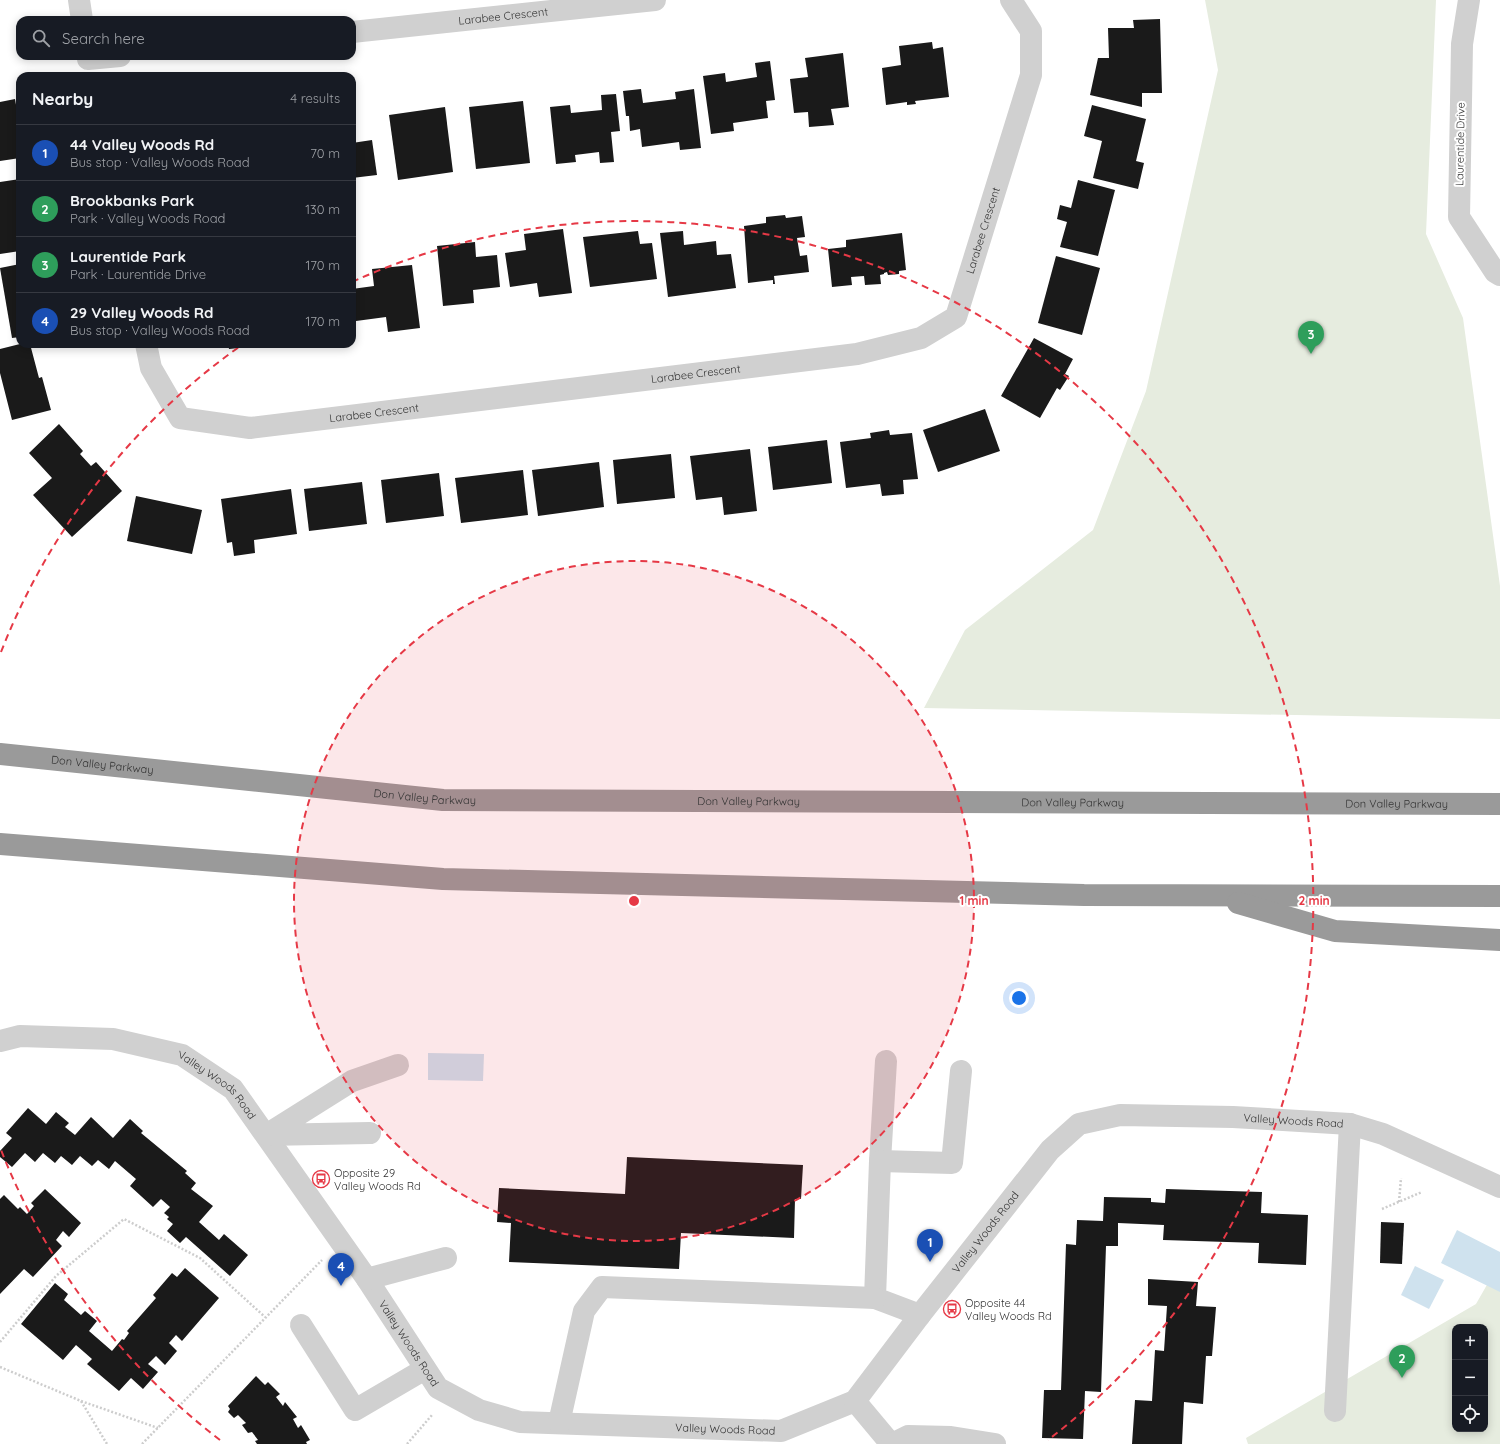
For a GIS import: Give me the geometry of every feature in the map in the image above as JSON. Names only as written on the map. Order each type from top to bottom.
[{"type":"highway","name":"Don Valley Parkway","points":[[0,754],[443,800],[1500,804]]},
{"type":"highway","points":[[1424,803],[1500,789]]},
{"type":"highway","points":[[0,844],[443,879],[1084,895],[1500,896]]},
{"type":"highway","points":[[1211,896],[1336,931],[1500,940]]},
{"type":"street","points":[[79,0],[81,16]]},
{"type":"street","name":"Larabee Crescent","points":[[356,32],[655,0]]},
{"type":"street","name":"Larabee Crescent","points":[[147,348],[150,368],[180,418],[250,428],[857,354],[921,338],[956,317],[1030,75],[1031,31],[1011,0]]},
{"type":"street","name":"Laurentide Drive","points":[[1469,0],[1462,44],[1459,217],[1495,272],[1500,274]]},
{"type":"street","points":[[89,64],[104,60]]},
{"type":"street","name":"Valley Woods Road","points":[[0,1041],[20,1036],[112,1039],[182,1054],[233,1090],[342,1242],[438,1388],[479,1410],[520,1422],[559,1423],[703,1436],[781,1431],[855,1401],[920,1315],[1050,1150],[1079,1124],[1120,1115],[1233,1117],[1350,1124],[1383,1134],[1500,1187]]},
{"type":"street","points":[[875,1298],[880,1161],[886,1061]]},
{"type":"street","points":[[266,1135],[352,1081],[398,1065]]},
{"type":"street","points":[[880,1161],[952,1162],[961,1071]]},
{"type":"street","points":[[1335,1411],[1350,1124]]},
{"type":"street","points":[[266,1135],[370,1133]]},
{"type":"street","points":[[367,1279],[446,1258]]},
{"type":"street","points":[[559,1423],[584,1311],[602,1287],[875,1298],[920,1315]]},
{"type":"street","points":[[301,1324],[355,1410],[426,1368]]},
{"type":"street","points":[[855,1401],[892,1444],[908,1436],[951,1437],[995,1444]]},
{"type":"path","points":[[1399,1202],[1401,1178]]},
{"type":"path","points":[[1382,1209],[1422,1192]]},
{"type":"path","points":[[0,1342],[56,1276],[124,1219],[200,1258],[265,1317]]},
{"type":"path","points":[[142,1444],[313,1268],[342,1242]]},
{"type":"path","points":[[0,1367],[81,1401],[158,1428]]},
{"type":"path","points":[[407,1444],[429,1419],[447,1393]]},
{"type":"path","points":[[81,1401],[107,1444]]},
{"type":"shaded area","points":[[1205,0],[1436,0],[1426,234],[1463,318],[1500,586],[1500,719],[924,708],[965,630],[1093,530],[1146,391],[1218,70]]},
{"type":"shaded area","points":[[1500,1262],[1500,1444],[1248,1444],[1246,1438],[1476,1304]]},
{"type":"water","points":[[428,1053],[484,1054],[483,1081],[428,1080]]},
{"type":"water","points":[[1457,1230],[1500,1252],[1500,1292],[1441,1263]]},
{"type":"water","points":[[1415,1266],[1444,1280],[1429,1309],[1401,1295]]},
{"type":"building","points":[[1160,19],[1162,93],[1142,93],[1142,107],[1090,95],[1098,58],[1109,58],[1108,28],[1134,28],[1133,20]]},
{"type":"building","points":[[932,42],[933,49],[943,47],[949,97],[915,101],[916,104],[907,105],[907,102],[886,105],[882,68],[901,65],[899,46]]},
{"type":"building","points":[[843,53],[849,107],[831,109],[834,125],[809,127],[808,112],[794,113],[790,79],[808,77],[805,58]]},
{"type":"building","points":[[770,61],[775,100],[766,101],[768,118],[733,123],[734,131],[711,134],[703,76],[725,73],[726,82],[757,77],[755,63]]},
{"type":"building","points":[[641,89],[643,103],[676,99],[675,92],[694,89],[701,148],[680,150],[679,142],[642,147],[640,129],[630,131],[629,116],[626,116],[623,91]]},
{"type":"building","points":[[616,94],[620,131],[611,132],[614,162],[600,163],[599,152],[575,155],[576,162],[556,164],[550,107],[570,105],[571,113],[602,110],[601,95]]},
{"type":"building","points":[[15,99],[16,159],[0,161],[0,102]]},
{"type":"building","points":[[523,101],[530,163],[476,169],[469,107]]},
{"type":"building","points":[[1092,105],[1146,119],[1136,161],[1144,163],[1138,189],[1093,178],[1102,141],[1084,136]]},
{"type":"building","points":[[445,107],[453,172],[398,180],[389,115]]},
{"type":"building","points":[[372,140],[377,175],[356,178],[356,142]]},
{"type":"building","points":[[16,180],[16,252],[0,254],[0,182]]},
{"type":"building","points":[[1078,180],[1115,190],[1098,256],[1060,247],[1067,222],[1057,219],[1060,205],[1071,208]]},
{"type":"building","points":[[785,215],[786,218],[802,216],[805,237],[797,238],[800,256],[807,255],[809,272],[774,276],[775,284],[773,284],[773,280],[748,283],[744,226],[766,223],[766,217]]},
{"type":"building","points":[[563,229],[572,293],[539,297],[537,283],[510,287],[505,253],[526,250],[524,234]]},
{"type":"building","points":[[638,231],[640,244],[652,243],[657,279],[590,287],[583,237]]},
{"type":"building","points":[[683,231],[684,245],[716,241],[717,255],[731,254],[736,288],[668,297],[660,233]]},
{"type":"building","points":[[902,233],[906,270],[899,271],[899,274],[888,275],[887,272],[880,275],[881,284],[865,285],[864,276],[851,277],[852,285],[832,287],[828,249],[846,247],[846,240]]},
{"type":"building","points":[[475,242],[476,257],[497,255],[500,287],[473,290],[474,303],[443,306],[437,246]]},
{"type":"building","points":[[1056,256],[1100,268],[1082,335],[1038,323]]},
{"type":"building","points":[[16,265],[16,338],[12,338],[0,268]]},
{"type":"building","points":[[412,265],[420,328],[388,332],[386,317],[356,321],[356,288],[374,286],[372,269]]},
{"type":"building","points":[[1034,338],[1073,359],[1065,374],[1069,376],[1060,390],[1057,388],[1040,418],[1001,396]]},
{"type":"building","points":[[16,345],[16,348],[31,348],[39,378],[42,377],[51,410],[12,420],[0,373],[0,349]]},
{"type":"building","points":[[985,409],[1000,451],[938,472],[923,430]]},
{"type":"building","points":[[59,424],[83,451],[80,454],[91,466],[96,462],[122,491],[72,537],[33,495],[52,478],[29,453]]},
{"type":"building","points":[[889,430],[890,435],[912,433],[918,479],[903,480],[904,494],[882,496],[880,484],[846,488],[840,442],[871,438],[870,433]]},
{"type":"building","points":[[827,440],[832,483],[773,490],[768,447]]},
{"type":"building","points":[[750,449],[757,511],[724,515],[722,497],[696,500],[690,456]]},
{"type":"building","points":[[671,454],[675,498],[617,504],[613,460]]},
{"type":"building","points":[[599,462],[604,507],[538,516],[532,470]]},
{"type":"building","points":[[523,470],[528,515],[461,523],[455,478]]},
{"type":"building","points":[[439,473],[444,516],[386,523],[381,480]]},
{"type":"building","points":[[362,482],[367,524],[309,531],[304,489]]},
{"type":"building","points":[[291,489],[297,534],[254,540],[255,553],[234,556],[232,542],[227,543],[221,499]]},
{"type":"building","points":[[136,496],[202,510],[192,554],[127,541]]},
{"type":"building","points":[[28,1108],[46,1124],[56,1112],[69,1123],[65,1127],[75,1135],[91,1117],[113,1138],[130,1119],[143,1131],[141,1133],[187,1171],[185,1173],[196,1183],[191,1189],[213,1206],[199,1222],[219,1240],[224,1234],[248,1255],[230,1276],[186,1237],[180,1243],[167,1231],[173,1224],[167,1219],[169,1217],[164,1213],[170,1207],[161,1199],[153,1207],[130,1186],[136,1179],[115,1161],[109,1169],[98,1160],[92,1166],[80,1156],[72,1165],[61,1156],[55,1163],[43,1153],[35,1162],[25,1153],[12,1167],[0,1157],[0,1151],[12,1138],[6,1133]]},
{"type":"building","points":[[627,1157],[803,1165],[801,1199],[795,1199],[794,1238],[681,1233],[679,1269],[509,1262],[511,1223],[497,1222],[499,1188],[625,1194]]},
{"type":"building","points":[[45,1189],[81,1223],[69,1237],[63,1231],[56,1240],[62,1246],[33,1277],[24,1269],[0,1294],[0,1199],[4,1195],[18,1209],[20,1207],[27,1214],[34,1206],[31,1203]]},
{"type":"building","points":[[1166,1189],[1262,1192],[1261,1213],[1308,1215],[1306,1265],[1258,1263],[1259,1243],[1163,1240],[1164,1225],[1118,1223],[1118,1246],[1106,1246],[1101,1392],[1085,1391],[1083,1439],[1042,1438],[1044,1390],[1061,1390],[1066,1244],[1076,1245],[1077,1220],[1103,1221],[1104,1197],[1151,1198],[1151,1202],[1165,1203]]},
{"type":"building","points":[[1381,1222],[1404,1223],[1402,1264],[1380,1263]]},
{"type":"building","points":[[185,1268],[219,1298],[182,1341],[176,1335],[169,1343],[177,1351],[165,1365],[156,1356],[148,1364],[158,1372],[143,1389],[131,1378],[119,1391],[87,1364],[92,1359],[76,1345],[63,1360],[21,1324],[55,1283],[68,1294],[64,1300],[81,1315],[85,1311],[97,1321],[89,1331],[112,1351],[122,1339],[124,1340],[129,1333],[127,1331],[156,1298],[153,1295],[172,1273],[177,1277]]},
{"type":"building","points":[[1148,1279],[1198,1282],[1196,1306],[1216,1307],[1212,1356],[1206,1356],[1203,1404],[1184,1402],[1182,1444],[1132,1444],[1135,1400],[1152,1401],[1155,1350],[1164,1351],[1167,1306],[1148,1305]]},
{"type":"building","points":[[256,1376],[265,1385],[268,1382],[280,1394],[276,1397],[283,1406],[285,1402],[297,1417],[293,1419],[298,1428],[301,1425],[310,1440],[306,1442],[307,1444],[257,1444],[255,1441],[258,1440],[252,1432],[248,1433],[242,1425],[246,1423],[238,1415],[234,1418],[228,1412],[230,1409],[228,1406]]},
{"type":"place","name":"Laurentide Park","points":[[1311,354]]},
{"type":"place","name":"Opposite 29 Valley Woods Rd","points":[[321,1179]]},
{"type":"place","name":"44 Valley Woods Rd","points":[[930,1262]]},
{"type":"place","name":"29 Valley Woods Rd","points":[[341,1286]]},
{"type":"place","name":"Opposite 44 Valley Woods Rd","points":[[952,1309]]},
{"type":"place","name":"Brookbanks Park","points":[[1402,1378]]}]
